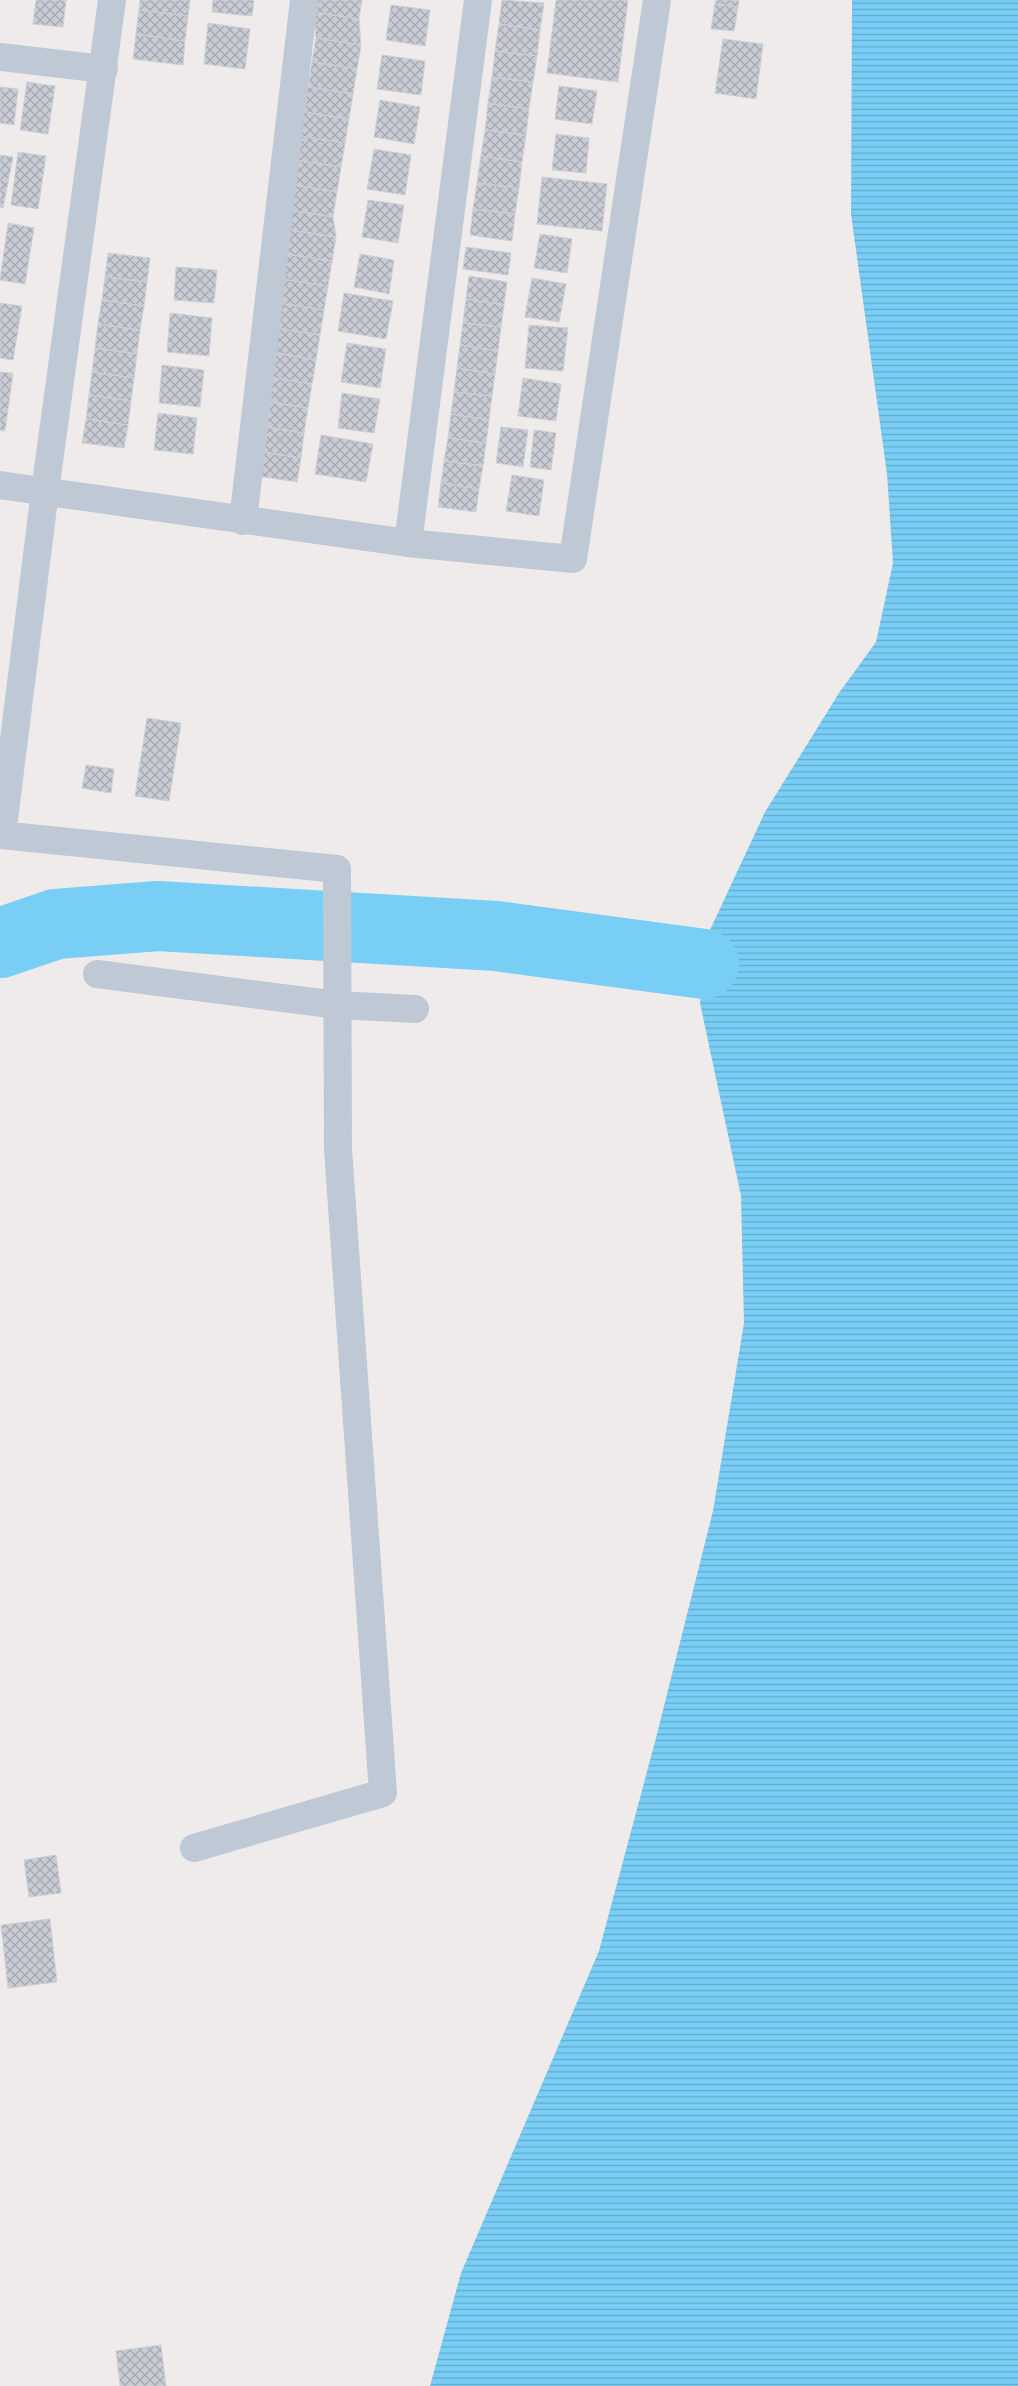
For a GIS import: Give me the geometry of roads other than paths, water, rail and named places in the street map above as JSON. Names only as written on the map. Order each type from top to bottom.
[{"type":"street","points":[[112,0],[45,491],[1,835],[337,869],[338,1149],[383,1793],[194,1848]]},
{"type":"street","points":[[243,521],[304,0]]},
{"type":"street","points":[[408,544],[478,0]]},
{"type":"street","points":[[0,485],[408,544],[573,559],[657,0]]},
{"type":"street","points":[[0,57],[104,69]]},
{"type":"street","points":[[97,974],[337,1005],[414,1009]]},
{"type":"water","points":[[852,0],[1018,0],[1018,2386],[430,2386],[461,2273],[599,1951],[656,1738],[713,1511],[744,1323],[741,1196],[700,1003],[710,930],[765,812],[839,693],[876,642],[893,563],[887,474],[851,214]]},
{"type":"waterway","points":[[0,943],[56,924],[158,916],[496,936],[704,964]]}]
